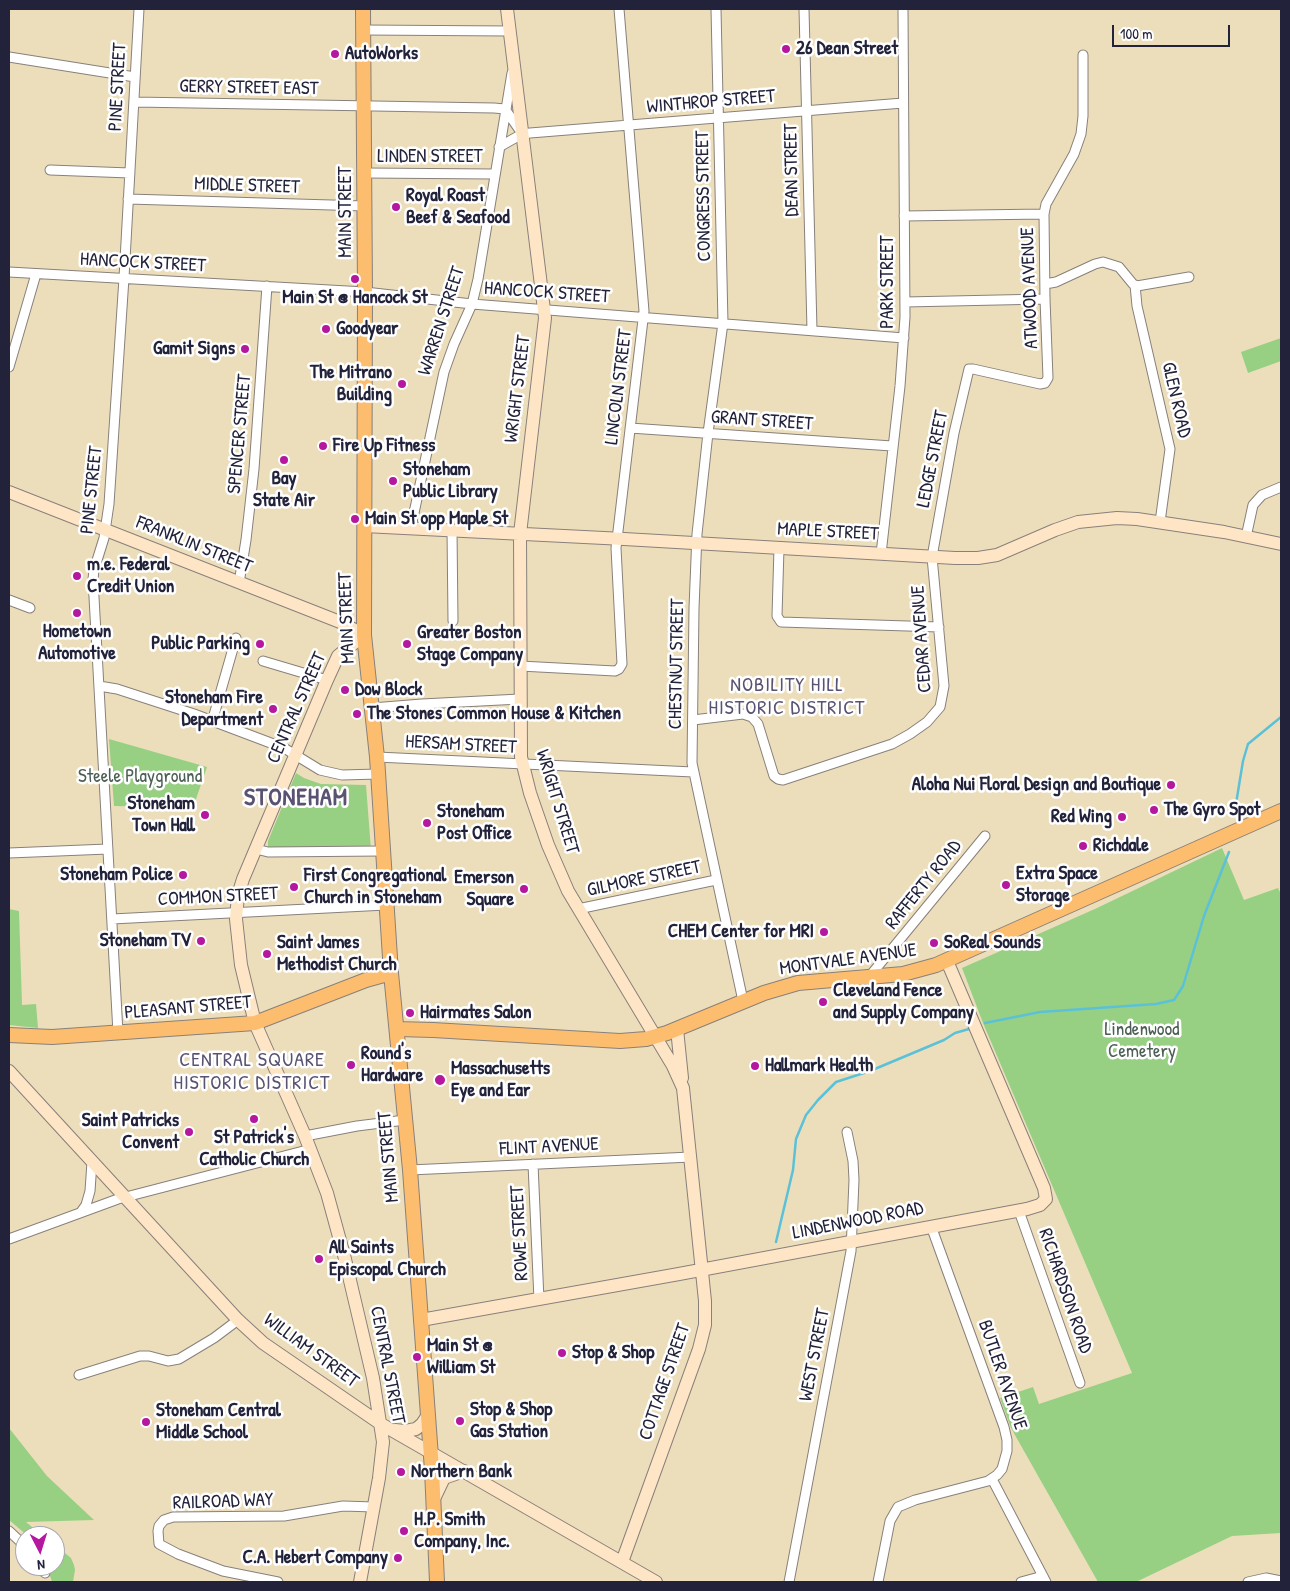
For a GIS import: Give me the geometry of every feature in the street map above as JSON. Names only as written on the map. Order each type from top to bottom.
[{"type":"main road","name":"MAIN STREET","points":[[364,9],[364,635],[377,757],[391,973],[410,1170],[438,1582]]},
{"type":"main road","name":"MONTVALE AVENUE","points":[[396,1029],[620,1041],[642,1040],[655,1037],[764,993],[804,982],[918,971],[948,961],[1281,811]]},
{"type":"main road","name":"PLEASANT STREET","points":[[11,1036],[52,1037],[255,1023],[366,980],[391,973]]},
{"type":"street","name":"PINE STREET","points":[[118,1033],[92,579],[106,530],[124,278],[139,9]]},
{"type":"street","name":"WARREN STREET","points":[[507,9],[522,134]]},
{"type":"street","name":"LINCOLN STREET","points":[[520,666],[613,671],[620,668],[622,662],[617,538],[644,317],[630,125],[619,9]]},
{"type":"street","name":"CONGRESS STREET","points":[[716,9],[723,323]]},
{"type":"street","name":"DEAN STREET","points":[[804,9],[812,330]]},
{"type":"street","name":"PARK STREET","points":[[882,554],[904,338],[903,9]]},
{"type":"street","points":[[364,30],[510,31]]},
{"type":"street","points":[[1044,214],[1046,204],[1068,166],[1080,139],[1083,122],[1083,55]]},
{"type":"street","points":[[9,57],[135,77]]},
{"type":"street","name":"WARREN STREET","points":[[411,527],[444,372],[472,304],[478,279],[494,174],[514,66]]},
{"type":"street","name":"GERRY STREET EAST","points":[[134,102],[505,109]]},
{"type":"street","name":"WINTHROP STREET","points":[[500,147],[522,134],[903,102]]},
{"type":"street","points":[[505,109],[522,134]]},
{"type":"street","name":"WRIGHT STREET","points":[[522,134],[545,320],[520,534],[520,750],[522,764],[548,845],[568,892],[655,1037]]},
{"type":"street","points":[[50,170],[130,174]]},
{"type":"street","name":"LINDEN STREET","points":[[365,173],[494,174]]},
{"type":"street","name":"MIDDLE STREET","points":[[128,199],[365,206]]},
{"type":"street","name":"ATWOOD AVENUE","points":[[904,216],[1044,214],[1045,299],[1049,373],[1046,382],[1042,384],[970,369]]},
{"type":"street","points":[[1045,284],[1056,282],[1103,262],[1119,268],[1135,285],[1139,286],[1189,277]]},
{"type":"street","name":"HANCOCK STREET","points":[[9,272],[365,292],[472,304],[904,338]]},
{"type":"street","points":[[9,366],[36,274]]},
{"type":"street","name":"GLEN ROAD","points":[[1135,285],[1137,306],[1170,449],[1160,522]]},
{"type":"street","name":"SPENCER STREET","points":[[239,583],[254,469],[268,286]]},
{"type":"street","points":[[905,302],[1045,299]]},
{"type":"street","name":"CHESTNUT STREET","points":[[723,323],[696,543],[693,772],[743,1001]]},
{"type":"street","name":"LEDGE STREET","points":[[932,557],[954,433],[970,369]]},
{"type":"street","name":"GRANT STREET","points":[[630,428],[892,446]]},
{"type":"street","points":[[1246,537],[1253,505],[1262,495],[1281,487]]},
{"type":"street","name":"FRANKLIN STREET","points":[[9,492],[340,622],[364,635]]},
{"type":"street","name":"MAPLE STREET","points":[[364,526],[973,558],[997,555],[1055,530],[1086,520],[1118,518],[1160,522],[1281,544]]},
{"type":"street","points":[[452,530],[453,620]]},
{"type":"street","points":[[779,548],[777,616],[781,622],[939,627]]},
{"type":"street","name":"CEDAR AVENUE","points":[[693,720],[743,714],[752,717],[757,722],[774,776],[781,780],[877,750],[910,734],[934,716],[940,707],[944,692],[932,557]]},
{"type":"street","points":[[9,600],[30,608]]},
{"type":"street","name":"CENTRAL STREET","points":[[360,1582],[386,1427],[327,1193],[311,1149],[255,1023],[240,960],[236,913],[241,886],[338,656],[364,635]]},
{"type":"street","points":[[212,722],[236,638]]},
{"type":"street","points":[[263,661],[327,680]]},
{"type":"street","points":[[99,686],[117,689],[194,714],[284,748],[313,767],[335,774],[378,774]]},
{"type":"street","points":[[372,708],[520,699]]},
{"type":"street","name":"HERSAM STREET","points":[[377,757],[693,772]]},
{"type":"street","name":"RAFFERTY ROAD","points":[[869,977],[985,836]]},
{"type":"street","points":[[9,853],[108,849]]},
{"type":"street","points":[[256,849],[268,852],[382,851]]},
{"type":"street","name":"GILMORE STREET","points":[[578,909],[716,880]]},
{"type":"street","name":"COMMON STREET","points":[[112,919],[386,905]]},
{"type":"street","name":"LINDENWOOD ROAD","points":[[421,1320],[539,1300],[1040,1205],[1046,1199],[1046,1193],[948,961]]},
{"type":"street","name":"COTTAGE STREET","points":[[622,1562],[702,1337],[706,1315],[677,1029]]},
{"type":"street","name":"COTTAGE STREET","points":[[655,1037],[673,1066],[683,1088]]},
{"type":"street","name":"WILLIAM STREET","points":[[9,1071],[238,1320],[263,1343],[386,1427],[656,1582]]},
{"type":"street","points":[[305,1136],[357,1126],[405,1120]]},
{"type":"street","name":"WEST STREET","points":[[789,1582],[852,1241],[854,1180],[853,1161],[847,1132]]},
{"type":"street","points":[[9,1239],[125,1197],[311,1149]]},
{"type":"street","name":"FLINT AVENUE","points":[[410,1170],[691,1157]]},
{"type":"street","points":[[81,1212],[86,1205],[90,1190],[92,1162]]},
{"type":"street","name":"ROWE STREET","points":[[533,1164],[539,1300]]},
{"type":"street","name":"RICHARDSON ROAD","points":[[1019,1210],[1080,1383]]},
{"type":"street","name":"BUTLER AVENUE","points":[[931,1226],[1008,1440],[1004,1464],[992,1479]]},
{"type":"street","points":[[78,1375],[140,1356],[149,1356],[168,1361],[179,1360],[238,1320]]},
{"type":"street","points":[[386,1427],[405,1431],[416,1429],[428,1415]]},
{"type":"street","points":[[433,1501],[444,1478],[464,1471]]},
{"type":"street","points":[[878,1582],[890,1521],[898,1507],[915,1500],[992,1479],[1044,1579],[1021,1582]]},
{"type":"street","name":"RAILROAD WAY","points":[[278,1582],[223,1571],[178,1554],[159,1544],[159,1526],[164,1520],[172,1517],[284,1516],[343,1506],[374,1507]]},
{"type":"street","points":[[1248,1582],[1266,1578],[1281,1581]]},
{"type":"green space","points":[[1281,338],[1281,361],[1248,373],[1241,352]]},
{"type":"green space","name":"Steele Playground","points":[[109,739],[207,767],[195,802],[161,797],[155,807],[114,806]]},
{"type":"green space","points":[[296,773],[321,784],[366,785],[371,850],[268,848],[268,841]]},
{"type":"green space","name":"Lindenwood Cemetery","points":[[1222,848],[1244,900],[1278,888],[1281,894],[1281,1533],[1232,1536],[1136,1582],[1098,1582],[1011,1428],[1000,1398],[1033,1387],[1039,1404],[1132,1373],[983,1023],[962,968],[1097,908]]},
{"type":"green space","points":[[9,909],[19,911],[22,1005],[36,1004],[38,1028],[9,1025]]},
{"type":"green space","points":[[9,1428],[47,1476],[94,1520],[26,1522],[31,1526],[16,1526],[9,1520]]},
{"type":"green space","points":[[65,1553],[71,1558],[74,1565],[73,1582],[52,1582],[50,1576],[65,1576]]},
{"type":"waterway","points":[[1234,816],[1243,761],[1248,744],[1281,717]]},
{"type":"waterway","points":[[985,1023],[1040,1012],[1156,1004],[1174,1000],[1183,986],[1204,916],[1229,852]]},
{"type":"waterway","points":[[776,1242],[793,1170],[796,1139],[806,1115],[818,1100],[836,1082],[870,1071],[944,1040],[955,1033],[969,1029]]},
{"type":"place","name":"26 Dean Street","points":[[786,49]]},
{"type":"place","name":"AutoWorks","points":[[335,54]]},
{"type":"place","name":"Royal Roast Beef & Seafood","points":[[396,207]]},
{"type":"place","name":"Main St @ Hancock St","points":[[355,279]]},
{"type":"place","name":"Goodyear","points":[[326,329]]},
{"type":"place","name":"Gamit Signs","points":[[245,349]]},
{"type":"place","name":"The Mitrano Building","points":[[402,384]]},
{"type":"place","name":"Fire Up Fitness","points":[[323,446]]},
{"type":"place","name":"Bay State Air","points":[[284,460]]},
{"type":"place","name":"Stoneham Public Library","points":[[393,481]]},
{"type":"place","name":"Main St opp Maple St","points":[[355,519]]},
{"type":"place","name":"m.e. Federal Credit Union","points":[[77,576]]},
{"type":"place","name":"Hometown Automotive","points":[[77,613]]},
{"type":"place","name":"Public Parking","points":[[260,644]]},
{"type":"place","name":"Greater Boston Stage Company","points":[[407,644]]},
{"type":"place","name":"Dow Block","points":[[345,690]]},
{"type":"place","name":"Stoneham Fire Department","points":[[273,709]]},
{"type":"place","name":"The Stones Common House & Kitchen","points":[[357,714]]},
{"type":"place","name":"Aloha Nui Floral Design and Boutique","points":[[1171,785]]},
{"type":"place","name":"The Gyro Spot","points":[[1154,810]]},
{"type":"place","name":"Stoneham Town Hall","points":[[205,815]]},
{"type":"place","name":"Red Wing","points":[[1122,817]]},
{"type":"place","name":"Stoneham Post Office","points":[[427,823]]},
{"type":"place","name":"Richdale","points":[[1083,846]]},
{"type":"place","name":"Stoneham Police","points":[[183,875]]},
{"type":"place","name":"Extra Space Storage","points":[[1006,885]]},
{"type":"place","name":"First Congregational Church in Stoneham","points":[[294,887]]},
{"type":"place","name":"Emerson Square","points":[[524,889]]},
{"type":"place","name":"CHEM Center for MRI","points":[[824,932]]},
{"type":"place","name":"Stoneham TV","points":[[201,941]]},
{"type":"place","name":"SoReal Sounds","points":[[934,943]]},
{"type":"place","name":"Saint James Methodist Church","points":[[267,954]]},
{"type":"place","name":"Cleveland Fence and Supply Company","points":[[823,1002]]},
{"type":"place","name":"Hairmates Salon","points":[[410,1013]]},
{"type":"place","name":"Round's Hardware","points":[[351,1065]]},
{"type":"place","name":"Hallmark Health","points":[[755,1066]]},
{"type":"place","name":"Massachusetts Eye and Ear","points":[[440,1080]]},
{"type":"place","name":"St Patrick's Catholic Church","points":[[254,1119]]},
{"type":"place","name":"Saint Patricks Convent","points":[[189,1132]]},
{"type":"place","name":"All Saints Episcopal Church","points":[[319,1259]]},
{"type":"place","name":"Stop & Shop","points":[[562,1353]]},
{"type":"place","name":"Main St @ William St","points":[[417,1357]]},
{"type":"place","name":"Stop & Shop Gas Station","points":[[460,1421]]},
{"type":"place","name":"Stoneham Central Middle School","points":[[146,1422]]},
{"type":"place","name":"Northern Bank","points":[[401,1472]]},
{"type":"place","name":"H.P. Smith Company, Inc.","points":[[404,1531]]},
{"type":"place","name":"C.A. Hebert Company","points":[[398,1558]]},
{"type":"district","name":"NOBILITY HILL HISTORIC DISTRICT","points":[[787,698]]},
{"type":"district","name":"STONEHAM","points":[[296,799]]},
{"type":"district","name":"CENTRAL SQUARE HISTORIC DISTRICT","points":[[252,1072]]}]
